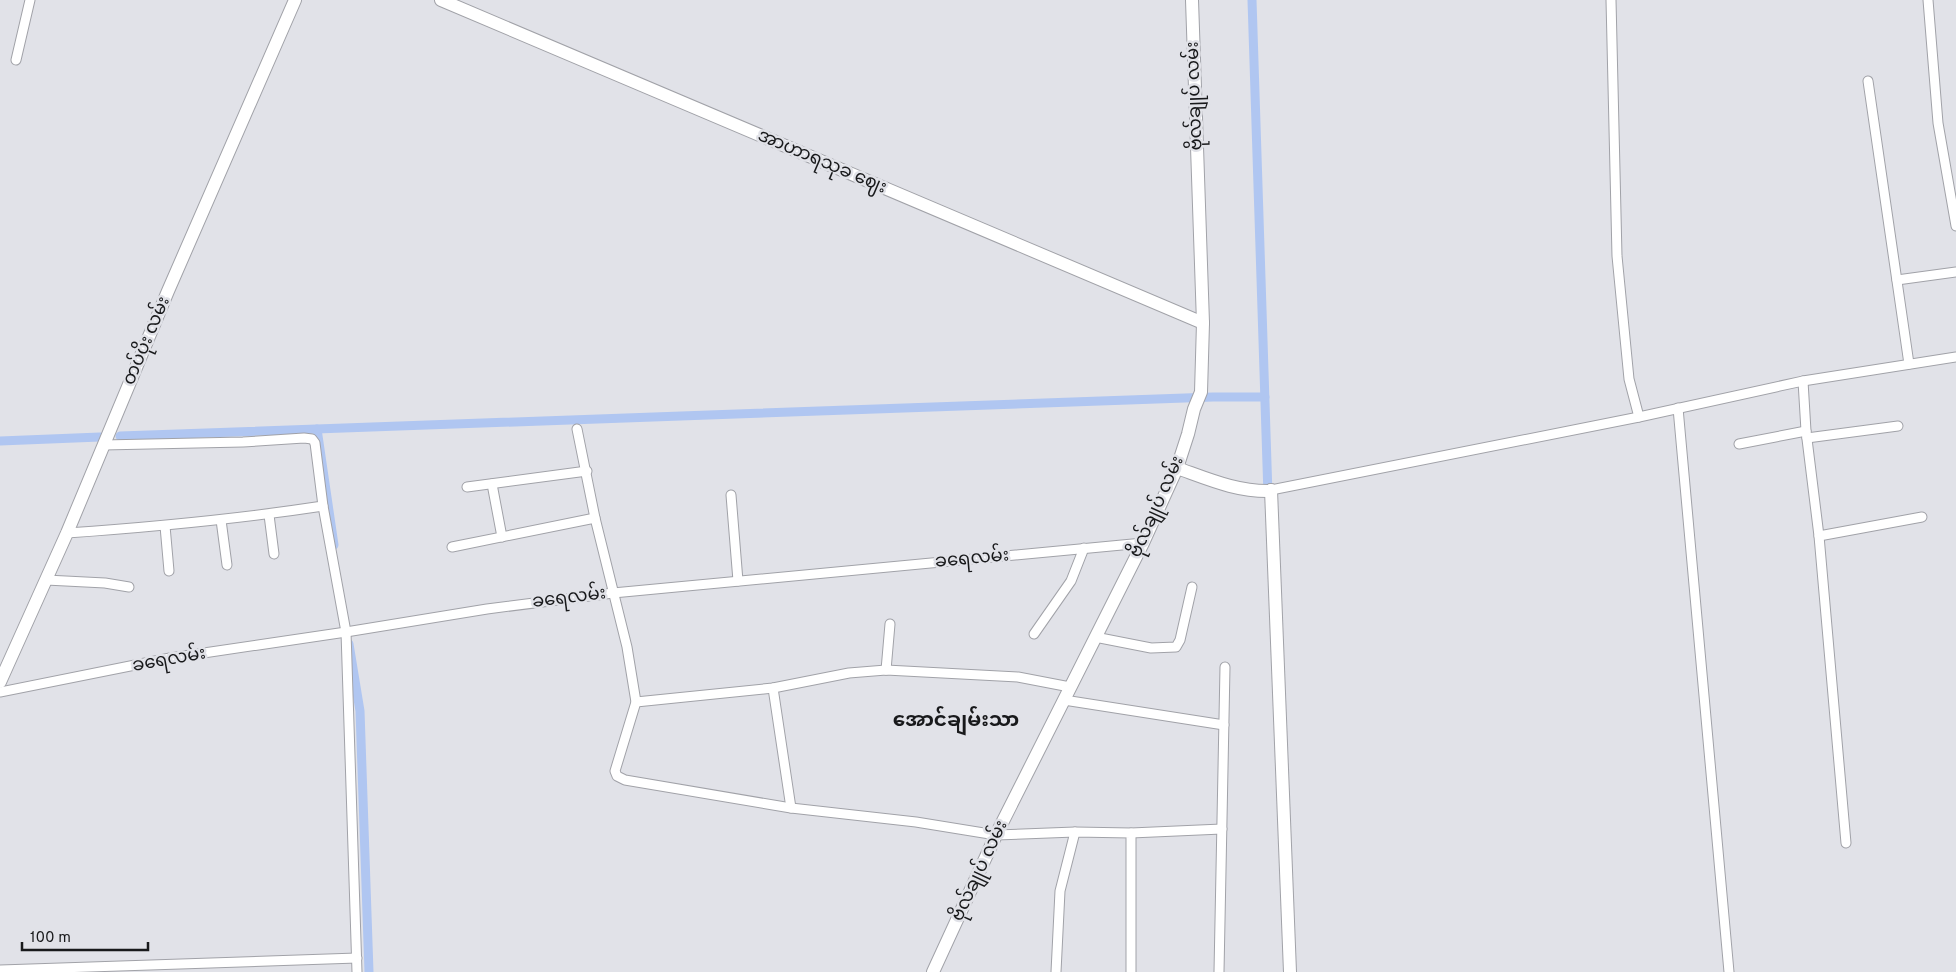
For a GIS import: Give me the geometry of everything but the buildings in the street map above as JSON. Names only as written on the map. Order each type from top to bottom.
[{"type":"street","points":[[16,60],[30,0]]},
{"type":"street","name":"တပ်ပိုး လမ်း","points":[[0,682],[67,533],[168,291],[294,0]]},
{"type":"street","name":"အာဟာရသုခ ဈေး","points":[[441,0],[1203,323]]},
{"type":"street","name":"ဗိုလ်ချုပ် လမ်း","points":[[933,972],[996,835],[1143,542],[1177,468],[1194,409],[1201,392],[1203,323],[1192,0]]},
{"type":"street","points":[[1611,0],[1617,256],[1629,379],[1639,417]]},
{"type":"street","points":[[1928,0],[1938,123],[1956,226]]},
{"type":"street","points":[[1868,81],[1909,364]]},
{"type":"street","points":[[1897,280],[1956,272]]},
{"type":"street","points":[[1177,468],[1233,488],[1269,491],[1639,417],[1803,381],[1956,357]]},
{"type":"street","points":[[1803,381],[1807,435],[1819,536],[1846,843]]},
{"type":"street","points":[[1678,408],[1729,972]]},
{"type":"street","points":[[1739,444],[1898,426]]},
{"type":"street","points":[[577,429],[595,518],[627,647],[636,702],[615,771],[617,776],[625,780],[790,808],[916,822],[996,835],[1075,832],[1131,833],[1222,829]]},
{"type":"street","points":[[103,445],[310,439],[315,443],[323,506],[346,632],[357,972]]},
{"type":"street","points":[[467,487],[587,471]]},
{"type":"street","points":[[492,484],[502,537]]},
{"type":"street","points":[[1269,491],[1290,972]]},
{"type":"street","points":[[731,495],[738,580]]},
{"type":"street","points":[[67,533],[165,526],[323,506]]},
{"type":"street","points":[[269,514],[274,554]]},
{"type":"street","points":[[1819,536],[1922,517]]},
{"type":"street","points":[[452,547],[595,518]]},
{"type":"street","points":[[221,520],[227,565]]},
{"type":"street","points":[[165,526],[169,571]]},
{"type":"street","name":"ခရေလမ်း","points":[[0,692],[170,658],[346,632],[488,608],[738,580],[1143,542]]},
{"type":"street","points":[[1034,634],[1071,581],[1084,548]]},
{"type":"street","points":[[46,580],[106,583],[130,587]]},
{"type":"street","points":[[1095,637],[1151,648],[1176,647],[1180,640],[1192,587]]},
{"type":"street","points":[[886,670],[890,624]]},
{"type":"street","points":[[1219,972],[1225,667]]},
{"type":"street","points":[[636,702],[773,688],[849,673],[886,670],[1018,678],[1070,687]]},
{"type":"street","points":[[773,688],[790,808]]},
{"type":"street","points":[[1064,700],[1224,725]]},
{"type":"street","points":[[1056,972],[1060,892],[1075,832]]},
{"type":"street","points":[[1131,833],[1131,972]]},
{"type":"street","points":[[0,970],[147,968],[356,958]]},
{"type":"waterway","points":[[1252,0],[1268,495]]},
{"type":"waterway","points":[[120,436],[1213,397],[1265,397]]},
{"type":"waterway","points":[[317,429],[334,545]]},
{"type":"waterway","points":[[0,441],[100,437]]},
{"type":"waterway","points":[[349,644],[360,711],[369,972]]},
{"type":"district","name":"အောင်ချမ်းသာ","points":[[956,721]]}]
